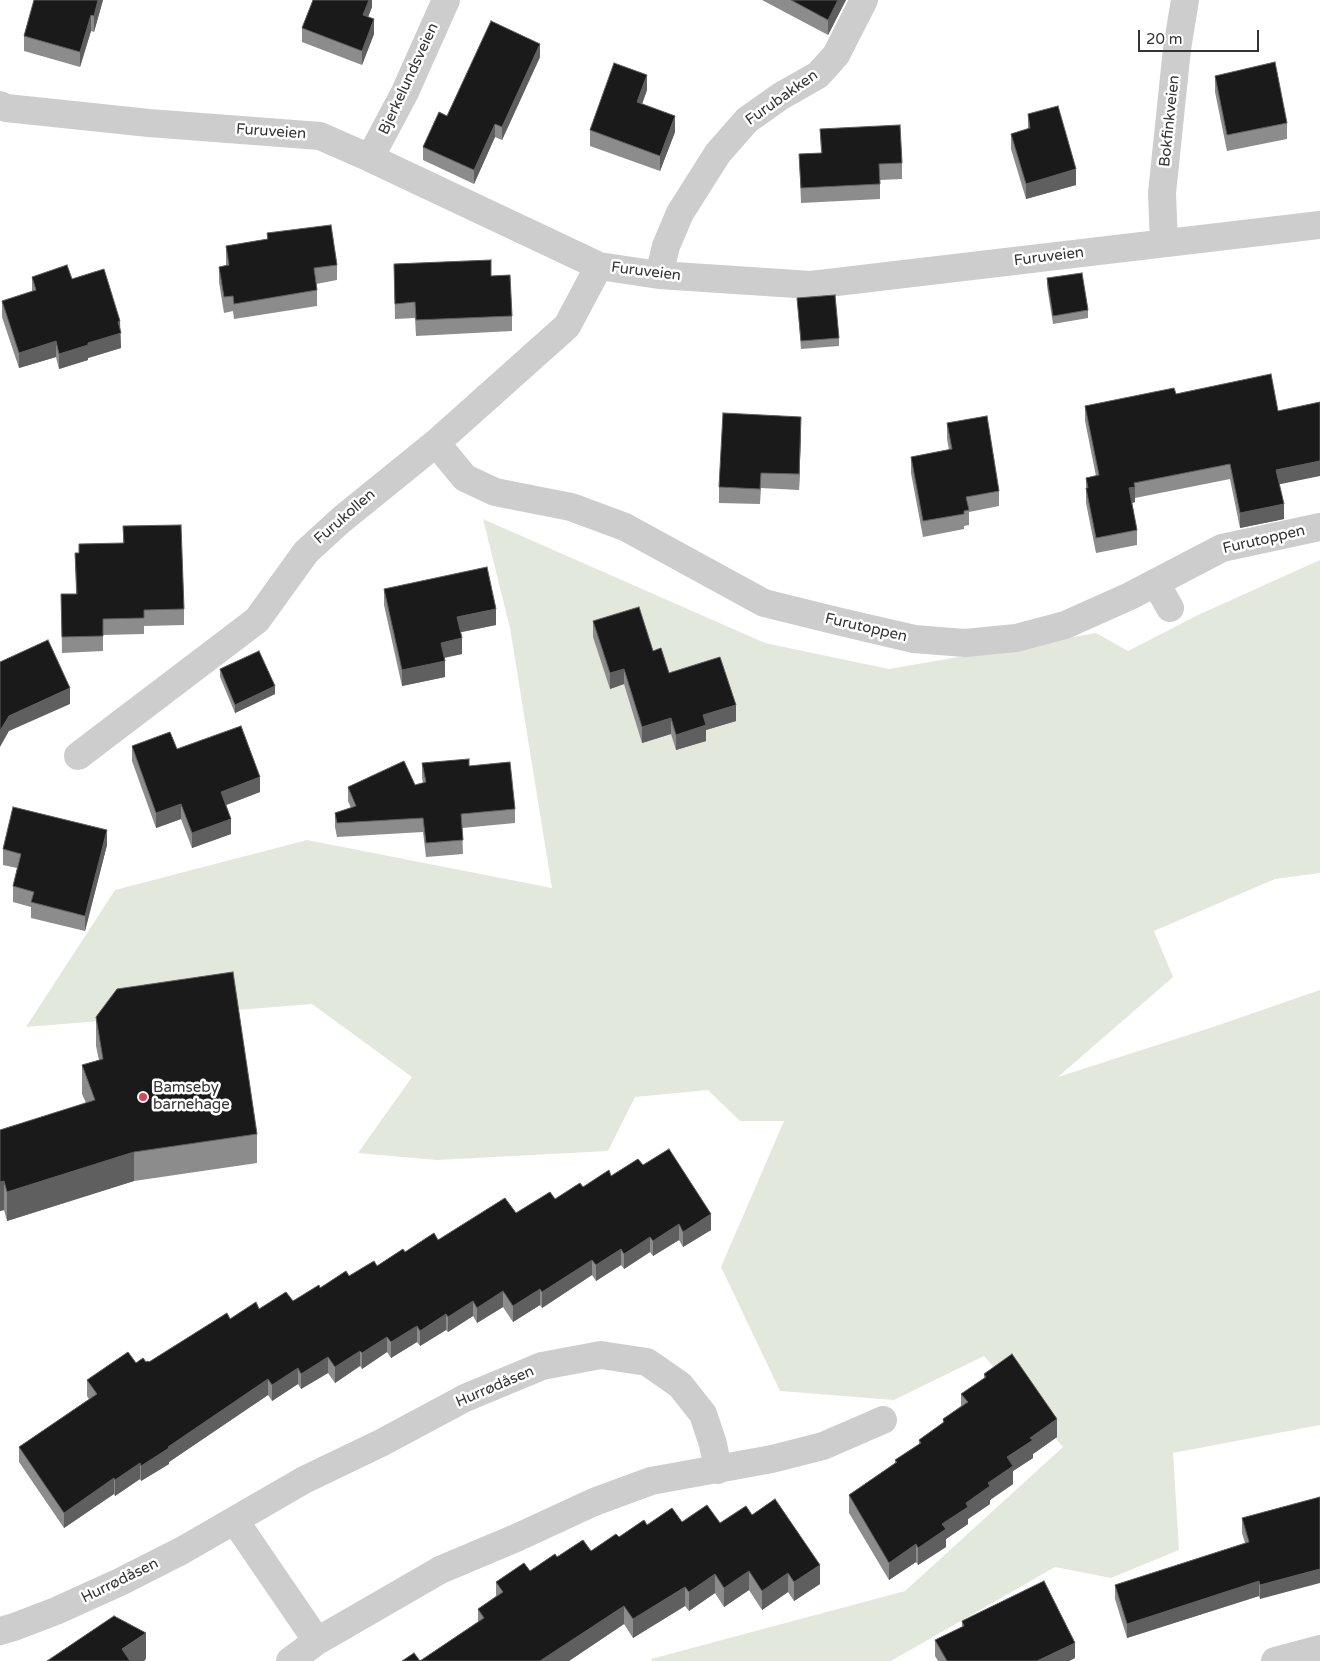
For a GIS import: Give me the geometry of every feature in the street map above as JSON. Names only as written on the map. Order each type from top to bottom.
[{"type":"street","name":"Bjerkelundsveien","points":[[370,158],[405,92],[446,0]]},
{"type":"street","name":"Furubakken","points":[[659,275],[666,246],[680,213],[718,153],[747,120],[781,96],[818,75],[836,55],[864,0]]},
{"type":"street","name":"Bokfinkveien","points":[[1164,243],[1162,193],[1184,0]]},
{"type":"street","name":"Furuveien","points":[[0,105],[6,108],[149,123],[320,136],[599,266],[659,275],[811,285],[1320,226]]},
{"type":"street","name":"Furukollen","points":[[78,756],[257,620],[306,552],[340,520],[436,443],[567,326],[599,266]]},
{"type":"street","name":"Furutoppen","points":[[436,443],[465,478],[495,492],[571,507],[625,527],[764,603],[914,639],[965,643],[1016,638],[1065,625],[1156,583],[1222,548],[1320,527]]},
{"type":"street","points":[[1156,583],[1170,608]]},
{"type":"street","name":"Hurrødåsen","points":[[0,1630],[14,1627],[56,1611],[120,1582],[183,1550],[304,1480],[381,1443],[466,1398],[542,1366],[601,1355],[647,1362],[680,1385],[703,1414],[713,1444],[718,1470]]},
{"type":"street","points":[[290,1661],[317,1641],[440,1570],[594,1502],[651,1481],[772,1460],[823,1446],[883,1420]]},
{"type":"street","points":[[235,1521],[317,1641]]},
{"type":"street","points":[[1275,1661],[1320,1649]]},
{"type":"shaded area","points":[[483,519],[765,643],[889,669],[1096,633],[1128,651],[1198,615],[1320,560],[1320,873],[1275,879],[1154,931],[1173,977],[1058,1077],[1320,990],[1320,1425],[1173,1453],[1179,1550],[1111,1578],[1055,1567],[891,1661],[652,1661],[651,1659],[905,1591],[1063,1447],[984,1356],[894,1400],[780,1391],[721,1267],[784,1121],[740,1121],[708,1090],[635,1097],[608,1151],[437,1160],[358,1153],[412,1077],[312,1004],[26,1027],[115,890],[307,840],[552,888],[510,628]]},
{"type":"building","points":[[34,0],[98,0],[94,16],[91,15],[80,52],[24,36]]},
{"type":"building","points":[[313,0],[369,0],[363,15],[374,19],[362,51],[302,28]]},
{"type":"building","points":[[791,0],[838,0],[828,20]]},
{"type":"building","points":[[491,21],[540,44],[502,127],[495,124],[474,170],[423,147],[439,112],[447,116]]},
{"type":"building","points":[[1275,62],[1287,123],[1227,135],[1215,76]]},
{"type":"building","points":[[614,63],[647,75],[637,102],[675,116],[660,156],[590,130]]},
{"type":"building","points":[[1058,106],[1076,169],[1026,184],[1011,134],[1030,128],[1028,114]]},
{"type":"building","points":[[900,125],[902,163],[879,164],[880,184],[801,188],[799,154],[822,153],[820,129]]},
{"type":"building","points":[[331,225],[337,265],[314,268],[317,290],[234,304],[233,296],[224,297],[219,267],[229,265],[226,246],[268,239],[267,233]]},
{"type":"building","points":[[491,260],[491,276],[510,275],[512,316],[416,320],[415,302],[395,304],[394,264]]},
{"type":"building","points":[[67,265],[72,279],[104,269],[120,321],[118,322],[121,333],[59,354],[56,341],[19,353],[2,301],[36,290],[32,277]]},
{"type":"building","points":[[1082,273],[1088,310],[1053,316],[1047,278]]},
{"type":"building","points":[[835,295],[839,338],[801,341],[797,298]]},
{"type":"building","points":[[1271,374],[1278,411],[1320,402],[1320,461],[1276,470],[1284,504],[1240,513],[1230,464],[1134,483],[1135,487],[1129,488],[1137,530],[1096,538],[1086,488],[1088,488],[1086,478],[1099,475],[1085,406],[1174,388],[1176,394]]},
{"type":"building","points":[[723,413],[801,417],[799,474],[761,473],[760,489],[719,487]]},
{"type":"building","points":[[987,416],[999,491],[966,497],[969,510],[964,511],[964,514],[923,521],[911,457],[952,449],[947,423]]},
{"type":"building","points":[[181,525],[184,609],[144,610],[144,618],[103,619],[103,636],[62,637],[61,594],[77,594],[75,553],[79,553],[79,544],[124,543],[123,526]]},
{"type":"building","points":[[487,567],[496,609],[457,617],[462,638],[441,643],[445,661],[402,670],[384,589]]},
{"type":"building","points":[[639,607],[653,651],[661,648],[669,673],[720,657],[736,705],[703,715],[706,725],[676,735],[671,718],[642,727],[624,669],[610,673],[593,621]]},
{"type":"building","points":[[48,640],[70,688],[9,716],[0,731],[0,662]]},
{"type":"building","points":[[259,651],[275,686],[235,705],[220,669]]},
{"type":"building","points":[[241,726],[260,777],[221,792],[231,819],[192,833],[181,804],[156,813],[132,746],[170,732],[177,749]]},
{"type":"building","points":[[469,759],[469,766],[510,762],[515,809],[461,814],[463,840],[426,843],[423,818],[337,823],[335,813],[356,806],[348,787],[404,761],[415,785],[426,782],[422,763]]},
{"type":"building","points":[[13,807],[107,830],[85,916],[31,902],[34,892],[13,886],[21,854],[3,849]]},
{"type":"building","points":[[233,972],[257,1134],[134,1152],[7,1192],[4,1181],[0,1182],[0,1130],[95,1100],[82,1065],[103,1059],[96,1017],[117,989]]},
{"type":"building","points":[[669,1149],[711,1214],[683,1232],[679,1224],[653,1241],[650,1237],[624,1254],[621,1249],[596,1265],[592,1260],[542,1292],[540,1289],[513,1306],[503,1291],[477,1308],[473,1301],[448,1317],[446,1314],[420,1331],[417,1326],[391,1342],[387,1337],[335,1367],[328,1357],[301,1374],[298,1368],[272,1385],[268,1379],[169,1448],[141,1466],[140,1463],[115,1480],[114,1478],[64,1513],[19,1447],[97,1394],[87,1380],[128,1352],[136,1363],[143,1358],[146,1362],[149,1362],[227,1313],[230,1319],[256,1302],[259,1309],[286,1292],[293,1301],[319,1285],[320,1288],[346,1271],[349,1276],[374,1261],[377,1266],[403,1249],[405,1252],[434,1233],[438,1240],[505,1198],[516,1213],[550,1192],[555,1199],[580,1183],[583,1187],[609,1170],[611,1176],[638,1159],[643,1165]]},
{"type":"building","points":[[1012,1354],[1057,1419],[1030,1438],[1033,1440],[1007,1457],[1013,1466],[988,1483],[990,1486],[966,1503],[968,1507],[942,1524],[946,1529],[918,1548],[916,1544],[889,1563],[849,1495],[921,1443],[919,1440],[944,1422],[943,1419],[968,1402],[961,1394],[986,1377],[984,1374]]},
{"type":"building","points":[[1320,1497],[1320,1569],[1260,1585],[1259,1581],[1127,1624],[1115,1585],[1249,1542],[1242,1518]]},
{"type":"building","points":[[775,1499],[820,1565],[794,1582],[788,1573],[762,1591],[749,1571],[724,1588],[715,1574],[689,1592],[685,1587],[633,1619],[624,1606],[540,1661],[420,1661],[484,1618],[478,1609],[503,1592],[496,1582],[524,1563],[530,1571],[555,1554],[557,1557],[583,1540],[591,1551],[616,1534],[619,1537],[644,1520],[647,1525],[672,1508],[682,1522],[707,1505],[720,1523],[746,1506],[752,1515]]},
{"type":"building","points":[[1044,1581],[1075,1643],[1037,1661],[947,1661],[935,1640],[964,1626],[962,1621]]},
{"type":"building","points":[[114,1616],[146,1633],[122,1649],[130,1661],[47,1661]]},
{"type":"building","points":[[414,1653],[420,1661],[402,1661]]},
{"type":"place","name":"Bamseby barnehage","points":[[143,1097]]}]
